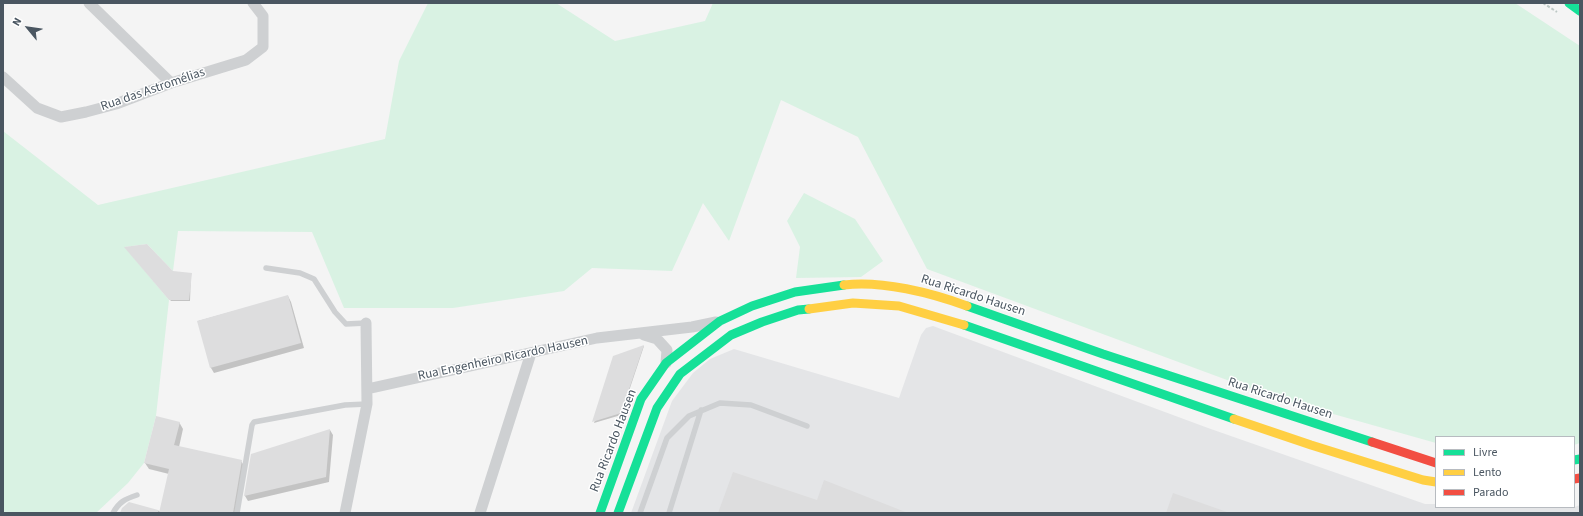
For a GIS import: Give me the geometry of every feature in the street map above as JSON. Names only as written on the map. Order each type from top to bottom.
[{"type":"street","points":[[89,3],[171,83]]},
{"type":"street","name":"Rua das Astromélias","points":[[3,77],[37,108],[61,116],[86,112],[116,104],[171,83],[246,60],[263,47],[263,16],[253,3]]},
{"type":"street","points":[[1569,3],[1580,11]]},
{"type":"street","name":"Rua Ricardo Hausen","points":[[600,513],[641,399],[666,363],[720,321],[752,306],[795,292],[854,284],[904,288],[960,303],[1110,357],[1435,463]]},
{"type":"street","points":[[618,513],[657,408],[680,374],[731,335],[762,322],[798,310],[853,303],[899,306],[948,320],[1311,445],[1423,480],[1435,482]]},
{"type":"street","name":"Rua Engenheiro Ricardo Hausen","points":[[367,389],[597,338],[692,328],[720,321]]},
{"type":"street","points":[[345,513],[367,404],[366,323]]},
{"type":"street","name":"Rua Engenheiro Ricardo Hausen","points":[[640,334],[657,339],[667,350],[666,363]]},
{"type":"street","points":[[480,513],[531,353]]},
{"type":"lane","points":[[266,268],[300,273],[314,279],[335,312],[346,324],[366,323]]},
{"type":"lane","points":[[640,513],[667,438],[689,416],[720,403],[751,405],[807,426]]},
{"type":"lane","points":[[237,513],[252,425],[254,422],[345,406],[367,404]]},
{"type":"lane","points":[[669,513],[701,410]]},
{"type":"lane","points":[[113,513],[117,506],[124,500],[137,495]]},
{"type":"shaded area","points":[[933,326],[1208,428],[1425,504],[1435,504],[1435,508],[1575,508],[1580,505],[1580,513],[631,513],[672,401],[693,373],[710,359],[734,349],[899,398],[921,335],[926,328]]},
{"type":"green space","points":[[428,3],[556,3],[615,41],[705,21],[713,3],[1515,3],[1580,46],[1580,443],[1575,445],[1575,436],[1435,436],[1435,443],[1273,397],[927,269],[858,137],[781,100],[729,241],[703,203],[672,271],[592,268],[564,291],[453,308],[344,308],[312,232],[178,231],[173,271],[147,244],[125,247],[169,300],[156,416],[144,463],[128,483],[96,513],[3,513],[3,131],[98,205],[385,139],[399,61]]},
{"type":"green space","points":[[804,193],[855,219],[883,261],[861,277],[796,278],[800,247],[787,221]]},
{"type":"building","points":[[147,244],[173,271],[192,273],[189,300],[169,300],[124,247]]},
{"type":"building","points":[[288,295],[301,343],[210,368],[197,321]]},
{"type":"building","points":[[644,345],[621,413],[592,422],[613,356]]},
{"type":"building","points":[[156,416],[180,422],[174,445],[242,460],[233,513],[159,513],[169,469],[144,463]]},
{"type":"building","points":[[330,429],[326,477],[244,496],[251,454]]},
{"type":"building","points":[[733,472],[817,500],[824,480],[908,513],[718,513]]},
{"type":"building","points":[[1173,493],[1227,512],[1227,513],[1166,513]]},
{"type":"building","points":[[129,502],[158,510],[158,513],[120,513],[122,508]]},
{"type":"traffic: fast","points":[[1569,3],[1580,11]]},
{"type":"traffic: fast","points":[[600,513],[641,399],[666,363],[720,321],[752,306],[795,292],[844,285]]},
{"type":"traffic: fast","points":[[967,306],[1103,354],[1372,442]]},
{"type":"traffic: fast","points":[[618,513],[657,408],[680,374],[731,335],[762,322],[798,310],[809,309]]},
{"type":"traffic: fast","points":[[964,325],[1234,419]]},
{"type":"traffic: fast","points":[[1575,460],[1580,459]]},
{"type":"traffic: slow","points":[[844,285],[874,284],[890,286],[922,292],[967,306]]},
{"type":"traffic: slow","points":[[809,309],[853,303],[899,306],[964,325]]},
{"type":"traffic: slow","points":[[1234,419],[1311,445],[1423,480],[1435,482]]},
{"type":"traffic: jam","points":[[1372,442],[1435,463]]},
{"type":"traffic: jam","points":[[1575,479],[1580,478]]}]
